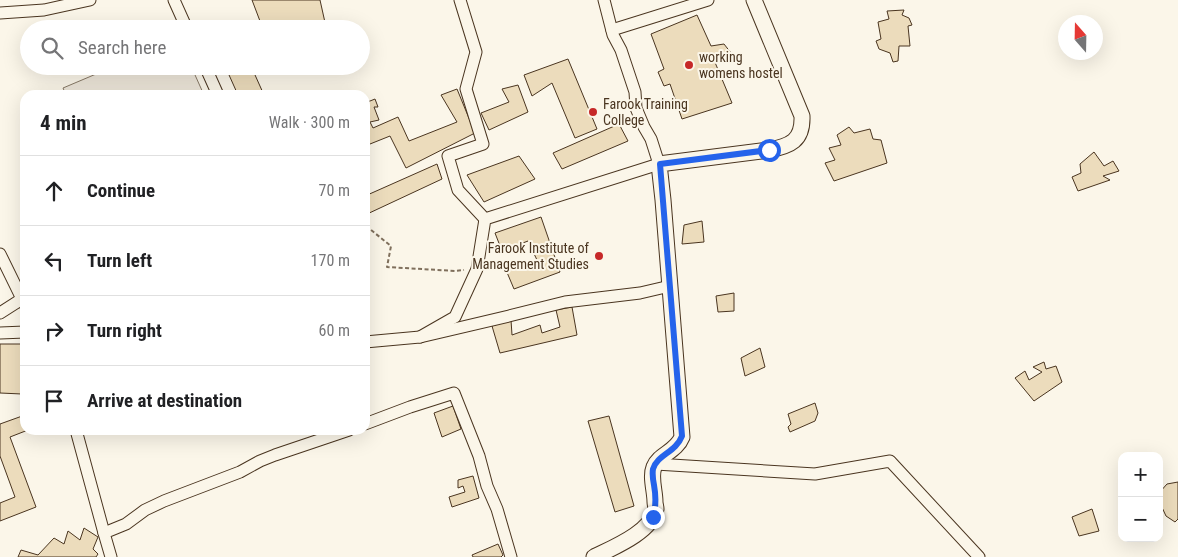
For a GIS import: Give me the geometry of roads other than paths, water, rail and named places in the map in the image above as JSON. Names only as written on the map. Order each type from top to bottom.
[{"type":"main road","points":[[594,557],[624,542],[647,526],[656,509],[653,470],[656,464],[675,448],[682,436],[660,164],[781,148],[798,138],[802,128],[802,116],[754,0]]},
{"type":"street","points":[[0,13],[44,10],[90,0]]},
{"type":"street","points":[[174,0],[183,20]]},
{"type":"street","points":[[460,0],[476,52],[466,88],[483,144],[448,156],[458,190],[485,219]]},
{"type":"street","points":[[485,219],[660,164],[651,139],[636,108],[628,71],[621,50],[613,35],[604,0]]},
{"type":"street","points":[[612,30],[708,0]]},
{"type":"street","points":[[209,75],[216,90]]},
{"type":"street","points":[[420,337],[455,317],[477,269],[485,219]]},
{"type":"street","points":[[0,254],[20,292]]},
{"type":"street","points":[[370,342],[420,337],[565,302],[640,293],[670,286]]},
{"type":"street","points":[[0,313],[20,302]]},
{"type":"street","points":[[0,333],[20,332]]},
{"type":"street","points":[[370,422],[454,393],[497,509],[511,557]]},
{"type":"street","points":[[77,435],[110,557]]},
{"type":"street","points":[[104,533],[126,524],[145,510],[164,500],[240,472],[275,454],[304,448],[336,435]]},
{"type":"street","points":[[656,464],[815,474],[890,461],[980,557]]},
{"type":"place","name":"working womens hostel","points":[[689,65]]},
{"type":"place","name":"Farook Training College","points":[[593,112]]},
{"type":"place","name":"Farook Institute of Management Studies","points":[[599,256]]}]
